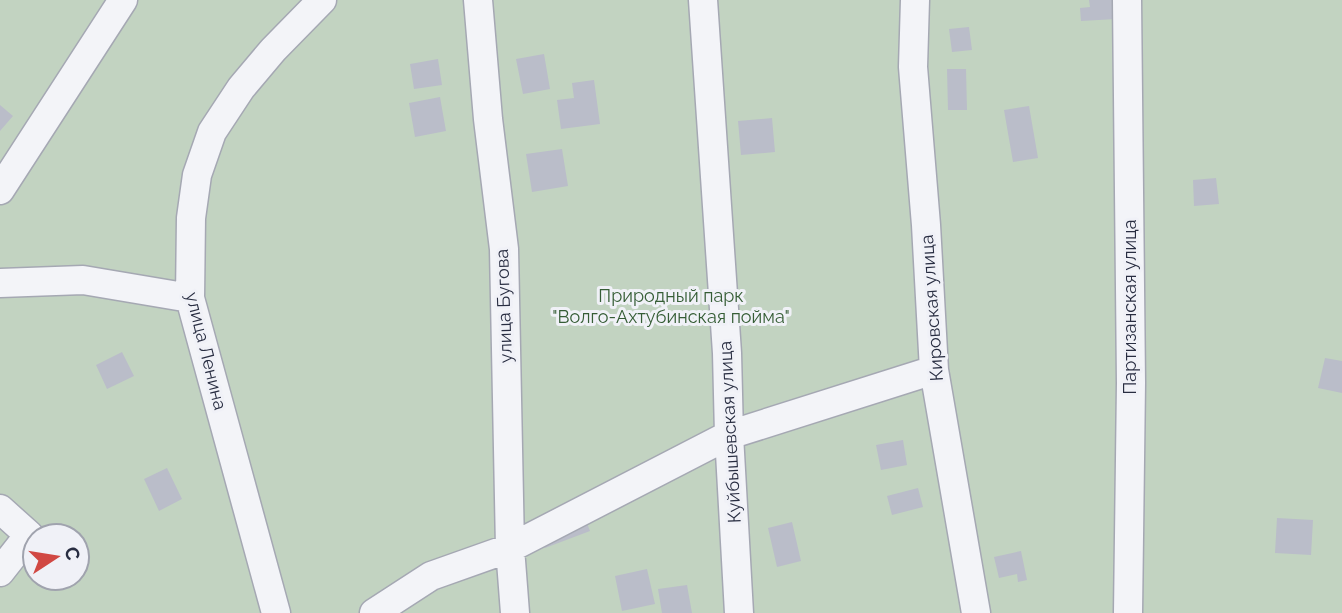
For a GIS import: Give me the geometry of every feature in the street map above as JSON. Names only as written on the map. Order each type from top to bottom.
[{"type":"street","points":[[0,190],[123,0]]},
{"type":"street","name":"улица Ленина","points":[[276,613],[190,298],[191,218],[198,175],[212,132],[248,78],[322,0]]},
{"type":"street","name":"улица Бугова","points":[[478,0],[503,249],[514,613]]},
{"type":"street","name":"Куйбышевская улица","points":[[703,0],[727,354],[739,613]]},
{"type":"street","name":"Кировская улица","points":[[915,0],[913,67],[934,370],[976,613]]},
{"type":"street","name":"Партизанская улица","points":[[1127,0],[1131,383],[1128,613]]},
{"type":"street","points":[[0,283],[83,280],[190,298]]},
{"type":"street","points":[[374,613],[431,576],[510,548],[729,435],[934,370]]},
{"type":"street","points":[[0,509],[29,535],[0,572]]},
{"type":"green space","name":"Природный парк \"Волго-Ахтубинская пойма\"","points":[[0,0],[1342,0],[1342,613],[0,613]]},
{"type":"building","points":[[1089,0],[1115,0],[1116,19],[1081,21],[1080,8],[1090,7]]},
{"type":"building","points":[[969,27],[972,50],[952,52],[949,29]]},
{"type":"building","points":[[544,54],[550,89],[523,94],[516,59]]},
{"type":"building","points":[[438,59],[442,85],[414,89],[410,64]]},
{"type":"building","points":[[947,69],[966,69],[967,110],[948,110]]},
{"type":"building","points":[[594,80],[600,124],[561,129],[557,100],[574,98],[572,83]]},
{"type":"building","points":[[440,97],[446,131],[415,137],[409,103]]},
{"type":"building","points":[[0,105],[13,116],[0,131]]},
{"type":"building","points":[[1029,106],[1038,158],[1013,162],[1004,110]]},
{"type":"building","points":[[772,118],[775,152],[741,155],[738,121]]},
{"type":"building","points":[[562,149],[568,186],[532,192],[526,154]]},
{"type":"building","points":[[1216,178],[1219,204],[1194,206],[1193,180]]},
{"type":"building","points":[[122,352],[134,376],[107,389],[96,365]]},
{"type":"building","points":[[1325,358],[1342,361],[1342,393],[1318,388]]},
{"type":"building","points":[[903,440],[907,465],[881,470],[876,445]]},
{"type":"building","points":[[167,468],[182,499],[159,511],[144,479]]},
{"type":"building","points":[[918,488],[923,507],[892,515],[887,496]]},
{"type":"building","points":[[585,518],[590,531],[545,548],[541,535]]},
{"type":"building","points":[[1277,518],[1313,520],[1311,555],[1275,553]]},
{"type":"building","points":[[792,522],[801,561],[777,567],[768,528]]},
{"type":"building","points":[[1021,551],[1027,580],[1018,582],[1017,574],[999,578],[994,557]]},
{"type":"building","points":[[647,569],[655,604],[622,611],[615,576]]},
{"type":"building","points":[[687,585],[692,613],[662,613],[658,589]]}]
